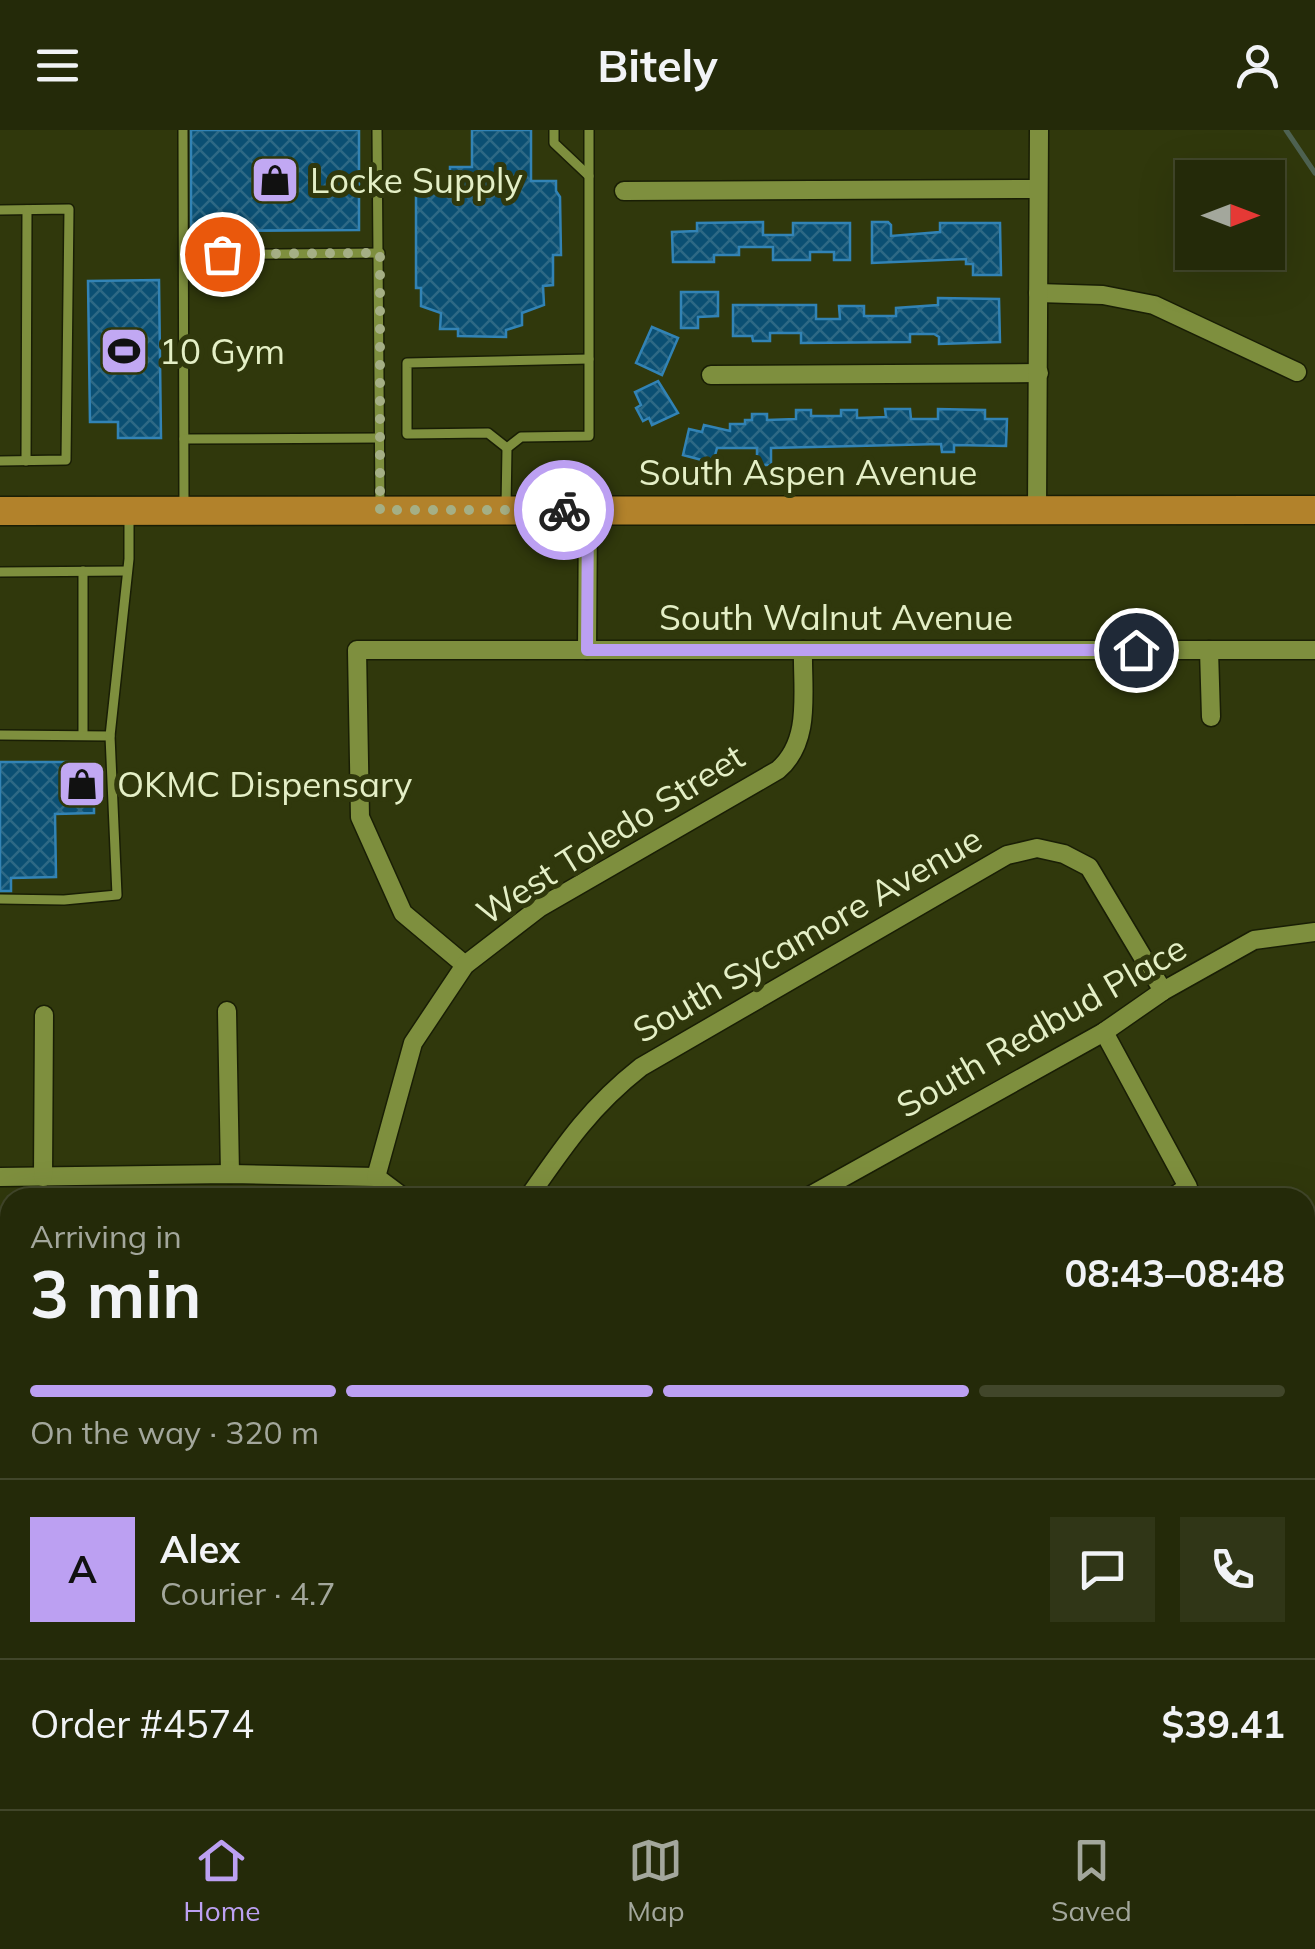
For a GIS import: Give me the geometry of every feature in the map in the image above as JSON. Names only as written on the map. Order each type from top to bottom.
[{"type":"main road","name":"South Aspen Avenue","points":[[0,512],[1315,510]]},
{"type":"street","points":[[1037,510],[1038,130]]},
{"type":"street","points":[[624,191],[1038,188]]},
{"type":"street","points":[[1038,293],[1103,296],[1154,305],[1298,372]]},
{"type":"street","points":[[711,375],[1039,373]]},
{"type":"street","points":[[587,650],[588,510]]},
{"type":"street","name":"South Walnut Avenue","points":[[465,964],[403,913],[360,816],[357,650],[1315,650]]},
{"type":"street","name":"West Toledo Street","points":[[376,1177],[413,1043],[465,964],[540,908],[793,758],[802,735],[803,650]]},
{"type":"street","points":[[1209,650],[1211,717]]},
{"type":"street","name":"South Sycamore Avenue","points":[[535,1188],[582,1120],[641,1067],[1007,855],[1037,848],[1064,854],[1090,868],[1164,991]]},
{"type":"street","name":"South Redbud Place","points":[[824,1188],[1104,1032],[1164,991],[1254,940],[1315,932]]},
{"type":"street","points":[[228,1011],[230,1174]]},
{"type":"street","points":[[43,1177],[44,1015]]},
{"type":"street","points":[[1104,1032],[1186,1188]]},
{"type":"street","points":[[0,1177],[376,1177],[391,1188]]},
{"type":"lane","points":[[183,130],[184,511]]},
{"type":"lane","points":[[377,130],[380,510]]},
{"type":"lane","points":[[554,130],[554,143],[589,176]]},
{"type":"lane","points":[[507,448],[521,437],[589,436],[589,130]]},
{"type":"lane","points":[[0,210],[69,209],[66,460],[0,460]]},
{"type":"lane","points":[[26,460],[27,210]]},
{"type":"lane","points":[[184,254],[380,253]]},
{"type":"lane","points":[[507,448],[488,434],[407,434],[407,363],[589,359]]},
{"type":"lane","points":[[184,439],[380,438]]},
{"type":"lane","points":[[506,509],[507,448]]},
{"type":"lane","points":[[0,899],[64,900],[117,894],[110,736],[128,571],[129,511]]},
{"type":"lane","points":[[83,571],[83,735]]},
{"type":"lane","points":[[0,572],[128,571]]},
{"type":"lane","points":[[0,735],[110,736]]},
{"type":"building","name":"Locke Supply","points":[[191,130],[359,130],[359,230],[191,231]]},
{"type":"building","points":[[472,130],[531,130],[531,181],[556,181],[560,197],[561,255],[553,255],[553,285],[543,286],[544,305],[522,313],[522,325],[506,330],[506,337],[458,336],[458,329],[440,329],[441,313],[421,306],[421,288],[416,288],[416,181],[439,181],[439,176],[450,176],[450,167],[472,167]]},
{"type":"building","points":[[763,222],[763,235],[793,235],[793,223],[850,223],[850,260],[834,260],[834,252],[810,252],[810,260],[773,260],[773,247],[739,247],[739,255],[714,255],[714,262],[673,262],[672,232],[697,231],[697,223]]},
{"type":"building","points":[[872,222],[888,222],[891,236],[940,232],[940,223],[1000,223],[1001,275],[973,275],[973,264],[966,264],[966,259],[872,263]]},
{"type":"building","name":"10 Gym","points":[[159,280],[161,438],[118,438],[118,422],[90,422],[88,281]]},
{"type":"building","points":[[681,292],[718,292],[718,316],[698,317],[698,328],[681,328]]},
{"type":"building","points":[[938,298],[999,299],[1000,342],[939,344],[939,337],[934,334],[910,334],[910,342],[801,343],[801,333],[770,333],[770,341],[733,336],[733,305],[816,305],[816,319],[840,319],[839,306],[864,306],[864,316],[896,316],[896,308],[938,305]]},
{"type":"building","points":[[652,327],[678,338],[662,375],[636,363]]},
{"type":"building","points":[[658,381],[678,413],[652,425],[649,418],[643,421],[636,408],[641,405],[635,392]]},
{"type":"building","points":[[885,409],[910,409],[911,419],[938,419],[938,409],[985,410],[985,419],[1007,419],[1006,446],[954,445],[954,452],[942,452],[941,444],[771,448],[771,465],[757,465],[757,448],[717,448],[713,463],[683,455],[689,429],[702,432],[704,425],[730,431],[730,424],[745,424],[745,420],[752,420],[752,414],[767,414],[767,420],[796,419],[796,410],[811,410],[811,416],[841,416],[841,410],[857,410],[857,418],[886,417]]},
{"type":"building","points":[[0,762],[94,762],[94,813],[55,814],[56,877],[11,878],[11,891],[0,891]]},
{"type":"waterway","points":[[1286,130],[1315,173]]},
{"type":"way so far","points":[[222,254],[380,253],[380,510],[564,510]]},
{"type":"place","name":"Locke Supply","points":[[275,180]]},
{"type":"place","name":"10 Gym","points":[[124,351]]},
{"type":"place","name":"OKMC Dispensary","points":[[82,784]]},
{"type":"route","points":[[564,510],[588,510],[587,650],[1136,650]]}]
